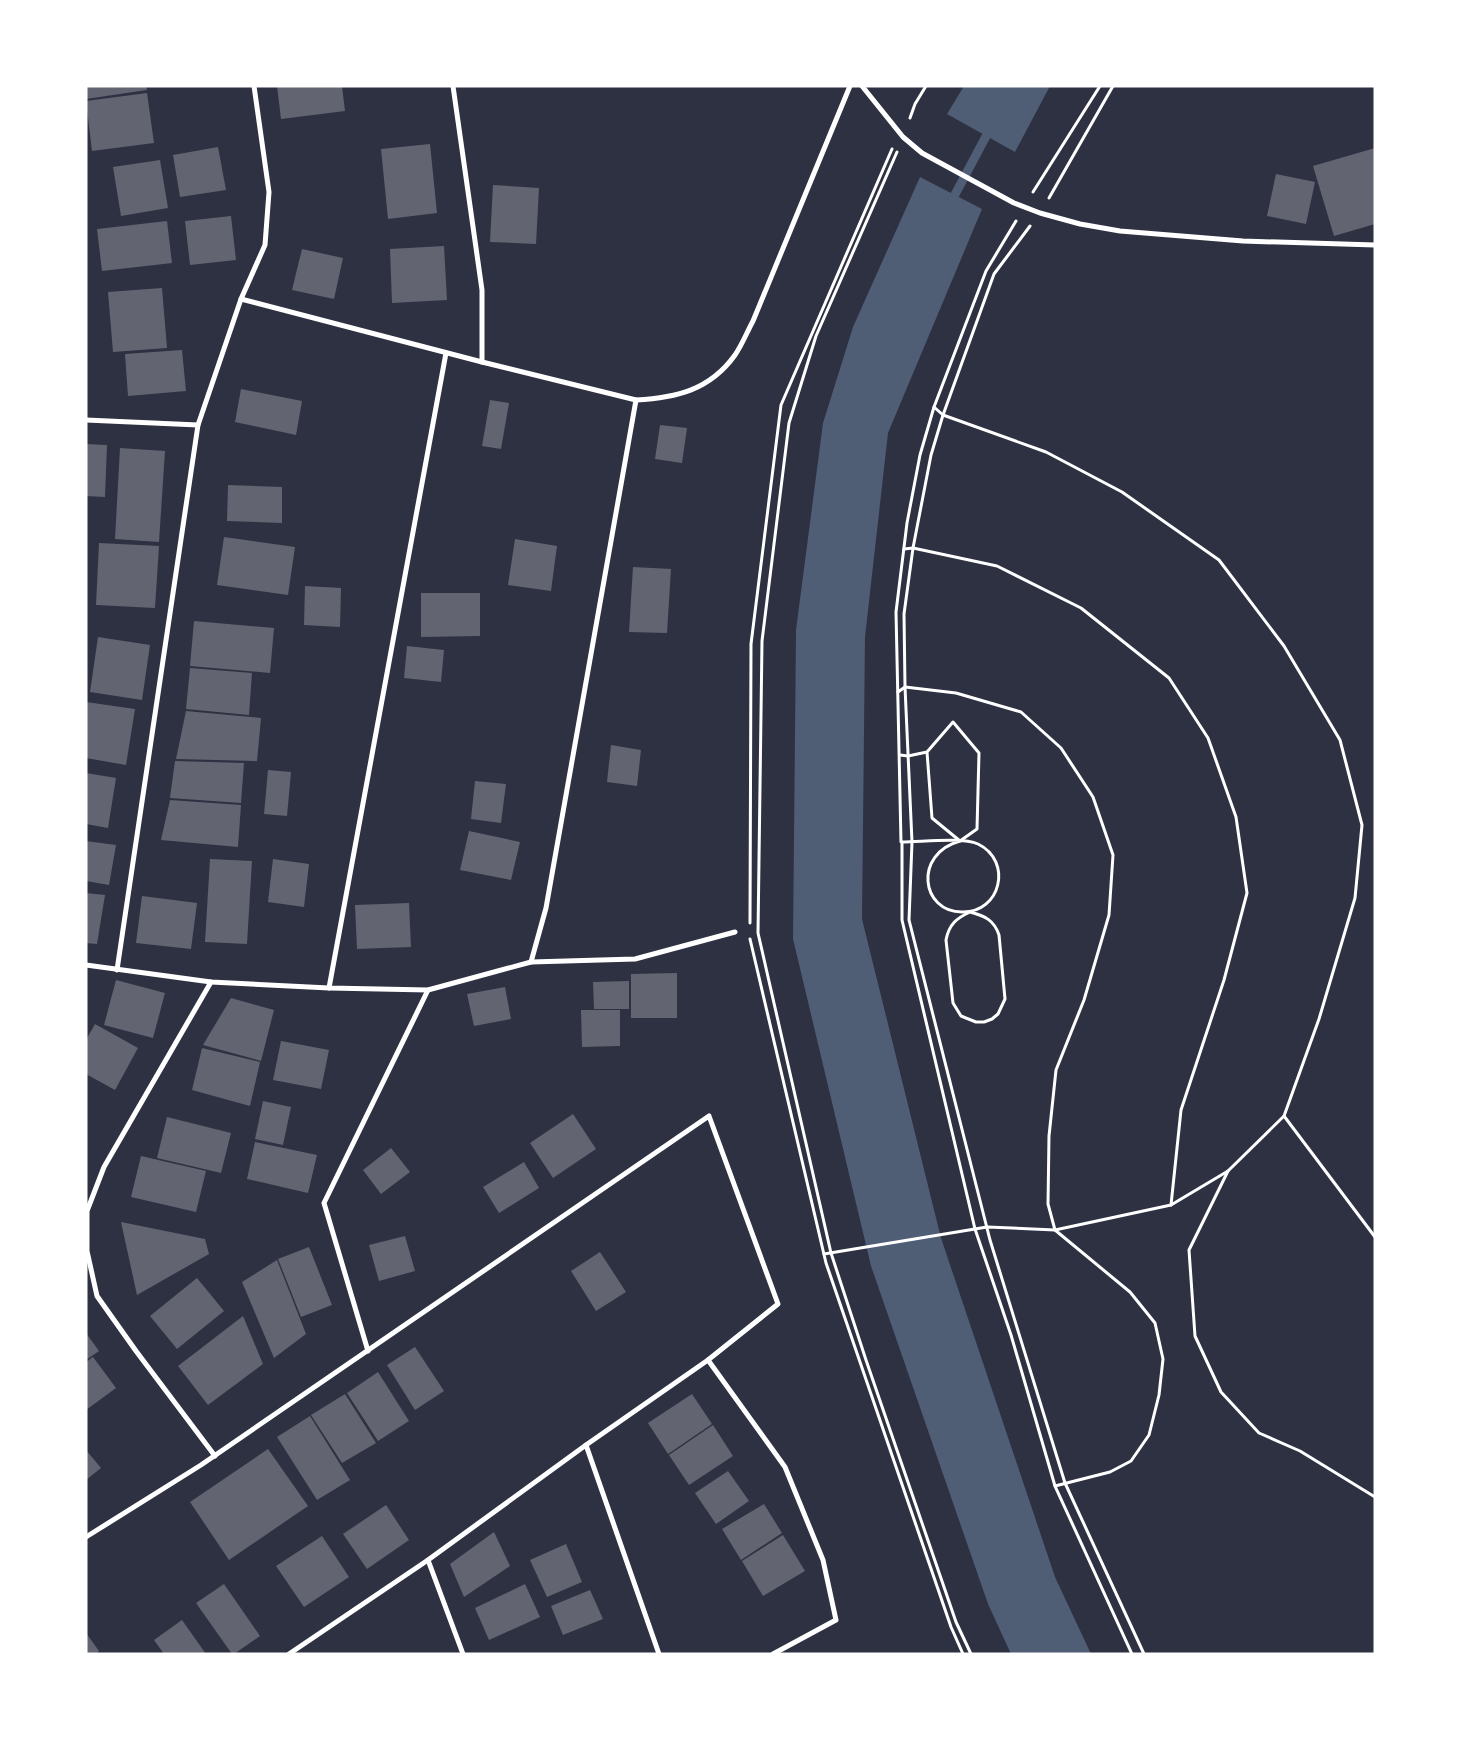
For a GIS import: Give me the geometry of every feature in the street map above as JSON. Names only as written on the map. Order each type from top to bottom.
[{"type":"street","points":[[117,970],[198,425],[241,299],[265,245],[269,192],[254,86]]},
{"type":"street","points":[[453,86],[482,290],[482,362]]},
{"type":"street","points":[[241,299],[446,353],[636,400],[662,399],[687,392],[704,383],[720,371],[735,355],[752,321],[850,86]]},
{"type":"street","points":[[862,86],[901,135],[922,153],[1014,203],[1040,213],[1080,224],[1120,231],[1243,241],[1375,244]]},
{"type":"street","points":[[329,988],[446,353]]},
{"type":"street","points":[[531,962],[546,908],[636,400]]},
{"type":"street","points":[[86,420],[198,425]]},
{"type":"street","points":[[86,965],[211,982],[329,988],[428,990],[531,962],[635,958],[735,932]]},
{"type":"street","points":[[211,982],[104,1167],[87,1211],[87,1251],[97,1296],[215,1456]]},
{"type":"street","points":[[368,1351],[324,1203],[428,990]]},
{"type":"street","points":[[86,1537],[215,1456],[709,1116],[778,1304],[708,1360],[586,1445],[428,1560],[289,1654]]},
{"type":"street","points":[[708,1360],[785,1467],[823,1560],[836,1620],[773,1654]]},
{"type":"street","points":[[586,1445],[659,1654]]},
{"type":"street","points":[[428,1560],[463,1654]]},
{"type":"path","points":[[750,927],[751,644],[781,405],[915,104],[926,86]]},
{"type":"path","points":[[1100,86],[986,271],[934,407],[920,455],[907,523],[896,612],[902,842],[902,920],[975,1229],[1011,1335],[1055,1486],[1132,1654]]},
{"type":"path","points":[[1114,86],[1040,213],[994,274],[930,456],[913,548],[904,614],[905,687],[912,842],[909,920],[987,1227],[1065,1483],[1144,1654]]},
{"type":"path","points":[[901,135],[816,336],[789,423],[762,641],[758,933],[831,1253],[956,1622],[972,1654]]},
{"type":"path","points":[[824,1254],[987,1227],[1055,1230],[1171,1205],[1228,1171],[1284,1116],[1320,1019],[1355,898],[1362,825],[1340,740],[1284,646],[1219,560],[1122,492],[1055,456],[944,415],[934,407]]},
{"type":"path","points":[[904,549],[913,548],[997,566],[1081,608],[1169,678],[1208,738],[1236,817],[1247,893],[1224,980],[1181,1110],[1171,1205]]},
{"type":"path","points":[[898,692],[905,687],[956,693],[1021,712],[1061,748],[1093,797],[1113,855],[1109,915],[1084,1000],[1056,1070],[1050,1136],[1048,1204],[1055,1230],[1130,1292],[1155,1322],[1163,1359],[1159,1395],[1149,1436],[1132,1461],[1110,1472],[1055,1486]]},
{"type":"path","points":[[900,755],[908,756],[926,752],[953,722],[979,754],[976,829],[960,841],[943,848],[936,854],[928,872],[928,882],[930,890],[941,904],[954,912],[970,912],[985,916],[996,927],[999,935],[1004,999],[998,1014],[992,1019],[976,1022],[961,1016],[953,1003],[946,940],[951,925],[956,919],[970,912],[984,907],[992,900],[1000,878],[998,866],[990,852],[984,847],[968,841],[960,841],[912,842],[902,842]]},
{"type":"path","points":[[926,752],[932,818],[960,841]]},
{"type":"path","points":[[750,937],[824,1254],[951,1627],[963,1654]]},
{"type":"path","points":[[1284,1116],[1375,1237]]},
{"type":"path","points":[[1228,1171],[1189,1250],[1196,1336],[1210,1368],[1221,1392],[1259,1433],[1300,1451],[1375,1496]]},
{"type":"water","points":[[964,86],[1050,86],[1015,152],[947,114]]},
{"type":"water","points":[[920,177],[982,209],[888,433],[865,637],[862,919],[941,1238],[1055,1577],[1091,1654],[1011,1654],[988,1604],[871,1266],[793,939],[796,630],[823,423],[853,327]]},
{"type":"building","points":[[86,86],[146,86],[147,90],[86,99]]},
{"type":"building","points":[[277,86],[342,86],[345,111],[281,119]]},
{"type":"building","points":[[147,93],[154,143],[92,151],[86,101]]},
{"type":"building","points":[[430,144],[437,213],[388,219],[381,149]]},
{"type":"building","points":[[218,147],[226,190],[180,197],[173,155]]},
{"type":"building","points":[[1375,148],[1375,224],[1334,236],[1313,166]]},
{"type":"building","points":[[160,160],[168,208],[121,216],[113,167]]},
{"type":"building","points":[[1276,174],[1315,182],[1306,224],[1267,216]]},
{"type":"building","points":[[493,185],[539,188],[536,244],[490,242]]},
{"type":"building","points":[[231,216],[236,260],[190,265],[185,221]]},
{"type":"building","points":[[167,221],[172,263],[102,271],[97,229]]},
{"type":"building","points":[[444,246],[447,300],[392,303],[390,249]]},
{"type":"building","points":[[302,249],[343,258],[334,299],[292,290]]},
{"type":"building","points":[[162,288],[167,348],[113,352],[108,292]]},
{"type":"building","points":[[182,350],[186,391],[128,396],[125,354]]},
{"type":"building","points":[[241,389],[302,401],[296,435],[235,422]]},
{"type":"building","points":[[490,400],[509,403],[501,449],[482,446]]},
{"type":"building","points":[[660,425],[687,428],[682,463],[655,459]]},
{"type":"building","points":[[86,444],[107,445],[105,497],[86,496]]},
{"type":"building","points":[[120,448],[165,451],[159,542],[115,539]]},
{"type":"building","points":[[228,485],[282,487],[282,523],[227,521]]},
{"type":"building","points":[[224,537],[295,547],[288,595],[217,585]]},
{"type":"building","points":[[515,539],[557,546],[551,591],[508,585]]},
{"type":"building","points":[[99,543],[159,546],[155,608],[96,605]]},
{"type":"building","points":[[633,567],[671,569],[667,633],[629,632]]},
{"type":"building","points":[[305,586],[341,588],[340,627],[304,625]]},
{"type":"building","points":[[421,593],[480,593],[480,636],[421,637]]},
{"type":"building","points":[[194,621],[274,628],[270,673],[190,666]]},
{"type":"building","points":[[98,637],[150,645],[142,700],[90,692]]},
{"type":"building","points":[[407,646],[444,650],[441,682],[404,678]]},
{"type":"building","points":[[190,668],[252,673],[249,715],[186,709]]},
{"type":"building","points":[[86,702],[135,709],[126,765],[86,758]]},
{"type":"building","points":[[186,711],[261,718],[257,761],[176,759]]},
{"type":"building","points":[[611,745],[641,750],[637,786],[607,782]]},
{"type":"building","points":[[175,761],[244,763],[241,803],[170,798]]},
{"type":"building","points":[[268,770],[291,772],[287,816],[264,814]]},
{"type":"building","points":[[86,773],[116,778],[108,828],[86,824]]},
{"type":"building","points":[[475,781],[506,784],[501,823],[471,819]]},
{"type":"building","points":[[170,800],[241,805],[238,847],[161,840]]},
{"type":"building","points":[[469,831],[520,842],[511,880],[460,870]]},
{"type":"building","points":[[86,841],[116,845],[109,885],[86,881]]},
{"type":"building","points":[[210,859],[252,861],[247,944],[205,942]]},
{"type":"building","points":[[273,859],[309,864],[304,907],[268,902]]},
{"type":"building","points":[[86,893],[105,895],[97,944],[86,943]]},
{"type":"building","points":[[142,896],[197,903],[191,949],[136,943]]},
{"type":"building","points":[[409,903],[411,947],[357,949],[355,905]]},
{"type":"building","points":[[677,973],[677,1018],[631,1018],[631,974]]},
{"type":"building","points":[[116,980],[165,993],[153,1038],[104,1025]]},
{"type":"building","points":[[629,981],[629,1009],[594,1009],[593,982]]},
{"type":"building","points":[[505,987],[511,1019],[474,1026],[467,994]]},
{"type":"building","points":[[231,998],[274,1010],[261,1061],[203,1045]]},
{"type":"building","points":[[581,1010],[620,1010],[620,1046],[582,1047]]},
{"type":"building","points":[[95,1024],[138,1048],[115,1090],[86,1074],[86,1040]]},
{"type":"building","points":[[281,1041],[329,1050],[321,1089],[273,1080]]},
{"type":"building","points":[[202,1048],[260,1062],[250,1106],[192,1090]]},
{"type":"building","points":[[263,1101],[291,1107],[283,1145],[255,1139]]},
{"type":"building","points":[[573,1114],[596,1149],[553,1178],[530,1143]]},
{"type":"building","points":[[167,1117],[231,1133],[221,1173],[157,1158]]},
{"type":"building","points":[[255,1142],[317,1155],[308,1193],[247,1179]]},
{"type":"building","points":[[391,1148],[410,1172],[381,1194],[363,1170]]},
{"type":"building","points":[[141,1156],[206,1171],[196,1212],[131,1197]]},
{"type":"building","points":[[524,1162],[539,1188],[499,1213],[483,1187]]},
{"type":"building","points":[[121,1222],[205,1239],[209,1254],[137,1295]]},
{"type":"building","points":[[405,1236],[415,1271],[379,1281],[369,1245]]},
{"type":"building","points":[[309,1247],[332,1305],[301,1317],[278,1259]]},
{"type":"building","points":[[600,1252],[626,1292],[596,1311],[571,1271]]},
{"type":"building","points":[[277,1260],[306,1334],[274,1358],[242,1282]]},
{"type":"building","points":[[197,1278],[224,1311],[177,1349],[150,1316]]},
{"type":"building","points":[[243,1316],[263,1364],[208,1405],[178,1366]]},
{"type":"building","points":[[86,1333],[99,1351],[86,1360]]},
{"type":"building","points":[[415,1347],[444,1391],[415,1410],[387,1365]]},
{"type":"building","points":[[93,1357],[116,1388],[86,1410],[86,1362]]},
{"type":"building","points":[[378,1372],[409,1421],[378,1441],[347,1393]]},
{"type":"building","points":[[345,1394],[376,1443],[342,1463],[311,1415]]},
{"type":"building","points":[[692,1394],[712,1424],[668,1454],[648,1423]]},
{"type":"building","points":[[310,1416],[350,1480],[317,1500],[277,1437]]},
{"type":"building","points":[[713,1425],[733,1456],[689,1485],[669,1455]]},
{"type":"building","points":[[268,1449],[308,1506],[229,1560],[190,1502]]},
{"type":"building","points":[[86,1450],[101,1468],[86,1480]]},
{"type":"building","points":[[728,1471],[749,1501],[716,1524],[695,1493]]},
{"type":"building","points":[[764,1504],[782,1533],[741,1560],[722,1529]]},
{"type":"building","points":[[386,1505],[409,1540],[367,1569],[343,1534]]},
{"type":"building","points":[[494,1532],[510,1566],[464,1597],[450,1564]]},
{"type":"building","points":[[783,1535],[805,1571],[763,1596],[742,1561]]},
{"type":"building","points":[[322,1536],[349,1577],[304,1607],[276,1566]]},
{"type":"building","points":[[566,1544],[582,1582],[547,1597],[530,1560]]},
{"type":"building","points":[[224,1584],[260,1636],[234,1654],[232,1654],[196,1603]]},
{"type":"building","points":[[525,1584],[540,1617],[489,1640],[475,1608]]},
{"type":"building","points":[[590,1590],[603,1619],[563,1635],[551,1606]]},
{"type":"building","points":[[182,1620],[206,1654],[164,1654],[154,1640]]},
{"type":"building","points":[[86,1633],[99,1651],[96,1654],[86,1654]]},
{"type":"waterway","points":[[950,204],[992,125]]}]
